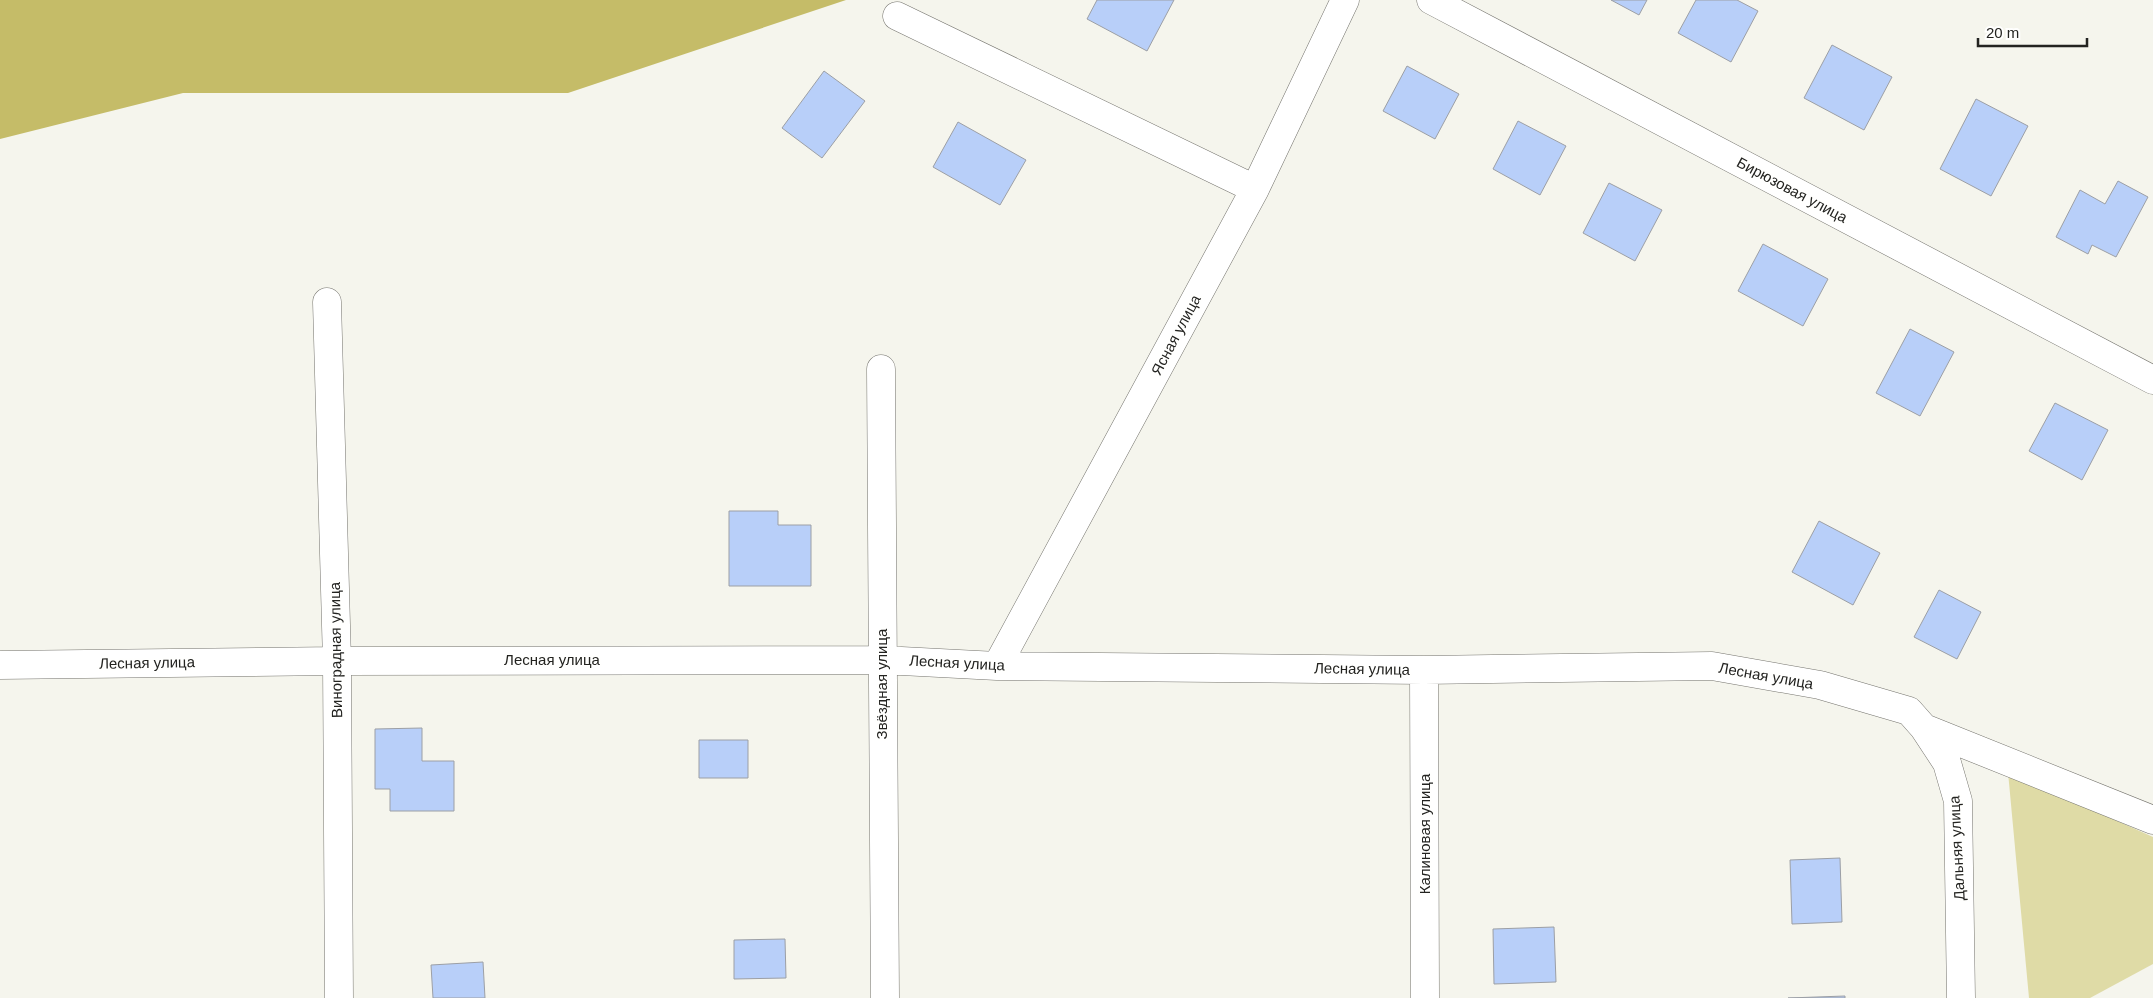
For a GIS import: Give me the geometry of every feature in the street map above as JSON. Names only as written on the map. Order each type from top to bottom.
[{"type":"street","name":"Ясная улица","points":[[997,666],[1256,189],[1345,0]]},
{"type":"street","name":"Бирюзовая улица","points":[[1431,0],[2153,380]]},
{"type":"street","points":[[896,16],[1256,189]]},
{"type":"street","name":"Виноградная улица","points":[[327,302],[337,661],[339,998]]},
{"type":"street","name":"Звёздная улица","points":[[881,369],[885,998]]},
{"type":"street","name":"Лесная улица","points":[[0,665],[337,661],[882,660],[997,666],[1424,670],[1712,666],[1820,685],[1916,720],[2153,820]]},
{"type":"street","name":"Калиновая улица","points":[[1424,670],[1425,998]]},
{"type":"street","name":"Дальняя улица","points":[[1916,720],[1947,763],[1958,801],[1961,998]]},
{"type":"shaded area","points":[[0,0],[846,0],[568,93],[183,93],[0,139]]},
{"type":"shaded area","points":[[2008,772],[2153,837],[2153,964],[2090,998],[2029,998]]},
{"type":"building","points":[[1097,0],[1174,0],[1147,51],[1087,19]]},
{"type":"building","points":[[1611,0],[1647,0],[1639,15]]},
{"type":"building","points":[[1696,0],[1737,0],[1758,11],[1731,62],[1678,33]]},
{"type":"building","points":[[1832,45],[1892,77],[1864,130],[1804,98]]},
{"type":"building","points":[[1407,66],[1459,94],[1435,139],[1383,111]]},
{"type":"building","points":[[824,71],[865,101],[822,158],[782,128]]},
{"type":"building","points":[[1976,99],[2028,126],[1991,196],[1940,169]]},
{"type":"building","points":[[1518,121],[1566,146],[1540,195],[1493,169]]},
{"type":"building","points":[[958,122],[1026,160],[1000,205],[933,167]]},
{"type":"building","points":[[2118,181],[2148,197],[2116,257],[2092,245],[2088,254],[2056,237],[2080,190],[2105,204]]},
{"type":"building","points":[[1609,183],[1662,210],[1635,261],[1583,233]]},
{"type":"building","points":[[1763,244],[1828,279],[1803,326],[1738,291]]},
{"type":"building","points":[[1910,329],[1954,352],[1920,416],[1876,393]]},
{"type":"building","points":[[2055,403],[2108,430],[2082,480],[2029,451]]},
{"type":"building","points":[[729,511],[778,511],[778,525],[811,525],[811,586],[729,586]]},
{"type":"building","points":[[1819,521],[1880,553],[1853,605],[1792,572]]},
{"type":"building","points":[[1939,590],[1981,612],[1957,659],[1914,637]]},
{"type":"building","points":[[422,728],[422,761],[454,761],[454,811],[390,811],[390,789],[375,789],[375,729]]},
{"type":"building","points":[[699,740],[748,740],[748,778],[699,778]]},
{"type":"building","points":[[1840,858],[1842,922],[1792,924],[1790,860]]},
{"type":"building","points":[[1554,927],[1556,982],[1494,984],[1493,929]]},
{"type":"building","points":[[785,939],[786,978],[734,979],[734,940]]},
{"type":"building","points":[[483,962],[485,998],[433,998],[431,965]]},
{"type":"building","points":[[1845,996],[1845,998],[1788,998]]}]
